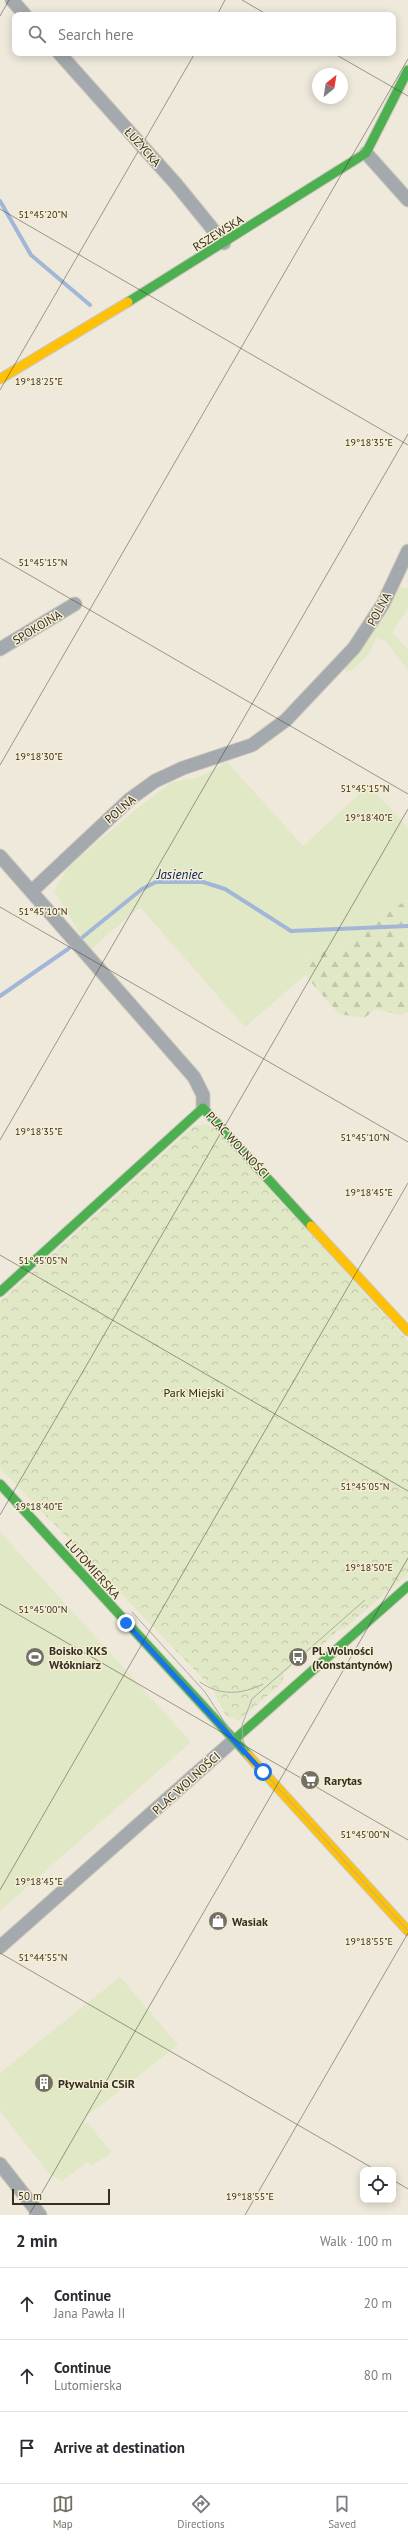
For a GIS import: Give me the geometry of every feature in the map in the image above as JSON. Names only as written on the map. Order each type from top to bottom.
[{"type":"street","points":[[12,0],[22,12]]},
{"type":"street","name":"ŁUŻYCKA","points":[[62,56],[176,184],[224,243]]},
{"type":"street","points":[[408,70],[366,153],[408,200]]},
{"type":"street","name":"RSZEWSKA","points":[[0,379],[224,243],[366,153]]},
{"type":"street","name":"POLNA","points":[[32,891],[124,804],[155,781],[183,768],[252,744],[286,720],[354,648],[383,604],[408,551]]},
{"type":"street","name":"SPOKOJNA","points":[[0,649],[75,604]]},
{"type":"street","points":[[0,856],[194,1077],[203,1095],[204,1108]]},
{"type":"street","name":"PLAC WOLNOŚCI","points":[[0,1292],[204,1108],[408,1331]]},
{"type":"street","name":"LUTOMIERSKA","points":[[0,1484],[408,1931]]},
{"type":"street","name":"PLAC WOLNOŚCI","points":[[0,1947],[408,1586]]},
{"type":"street","points":[[0,2164],[40,2215]]},
{"type":"green space","points":[[399,586],[408,589],[408,608],[392,632],[408,650],[408,670],[386,641],[376,637],[372,648],[365,658],[357,666],[347,672],[344,669],[364,644]]},
{"type":"green space","points":[[227,762],[303,846],[369,785],[408,828],[408,899],[339,947],[308,952],[305,975],[245,1027],[140,907],[90,950],[54,891],[68,868],[129,815],[170,783],[199,777]]},
{"type":"green space","points":[[408,899],[408,1012],[400,1015],[376,1009],[364,1018],[339,1014],[305,975],[308,951],[339,947]]},
{"type":"green space","name":"Park Miejski","points":[[207,1124],[217,1131],[408,1341],[408,1574],[345,1628],[337,1631],[317,1650],[314,1647],[284,1673],[282,1683],[239,1721],[226,1716],[212,1688],[0,1468],[0,1302],[194,1126]]},
{"type":"green space","points":[[0,1532],[191,1742],[0,1911]]},
{"type":"green space","points":[[120,1977],[178,2045],[84,2118],[84,2123],[89,2124],[108,2149],[111,2149],[110,2154],[91,2166],[88,2162],[62,2181],[49,2174],[0,2111],[0,2073]]},
{"type":"waterway","points":[[0,201],[31,255],[90,305]]},
{"type":"waterway","name":"Jasieniec","points":[[0,996],[68,949],[142,889],[156,882],[203,882],[225,889],[291,931],[408,926]]},
{"type":"tram line","points":[[247,1751],[243,1740],[242,1725],[252,1699],[365,1600]]},
{"type":"tram line","points":[[132,1612],[205,1692],[240,1746],[408,1931]]},
{"type":"tram line","points":[[200,1682],[208,1687],[223,1692],[239,1692],[255,1688],[263,1684]]},
{"type":"traffic: fast","points":[[128,302],[366,153],[408,70]]},
{"type":"traffic: fast","points":[[0,1292],[203,1108],[311,1226]]},
{"type":"traffic: fast","points":[[0,1484],[248,1755]]},
{"type":"traffic: fast","points":[[234,1740],[408,1586]]},
{"type":"traffic: slow","points":[[0,379],[128,302]]},
{"type":"traffic: slow","points":[[311,1226],[408,1331]]},
{"type":"traffic: slow","points":[[248,1755],[408,1931]]},
{"type":"place","name":"Boisko KKS Włókniarz","points":[[35,1657]]},
{"type":"place","name":"Pl. Wolności (Konstantynów)","points":[[298,1657]]},
{"type":"place","name":"Rarytas","points":[[310,1780]]},
{"type":"place","name":"Wasiak","points":[[218,1921]]},
{"type":"place","name":"Pływalnia CSiR","points":[[44,2083]]},
{"type":"route","points":[[126,1623],[263,1772]]}]
